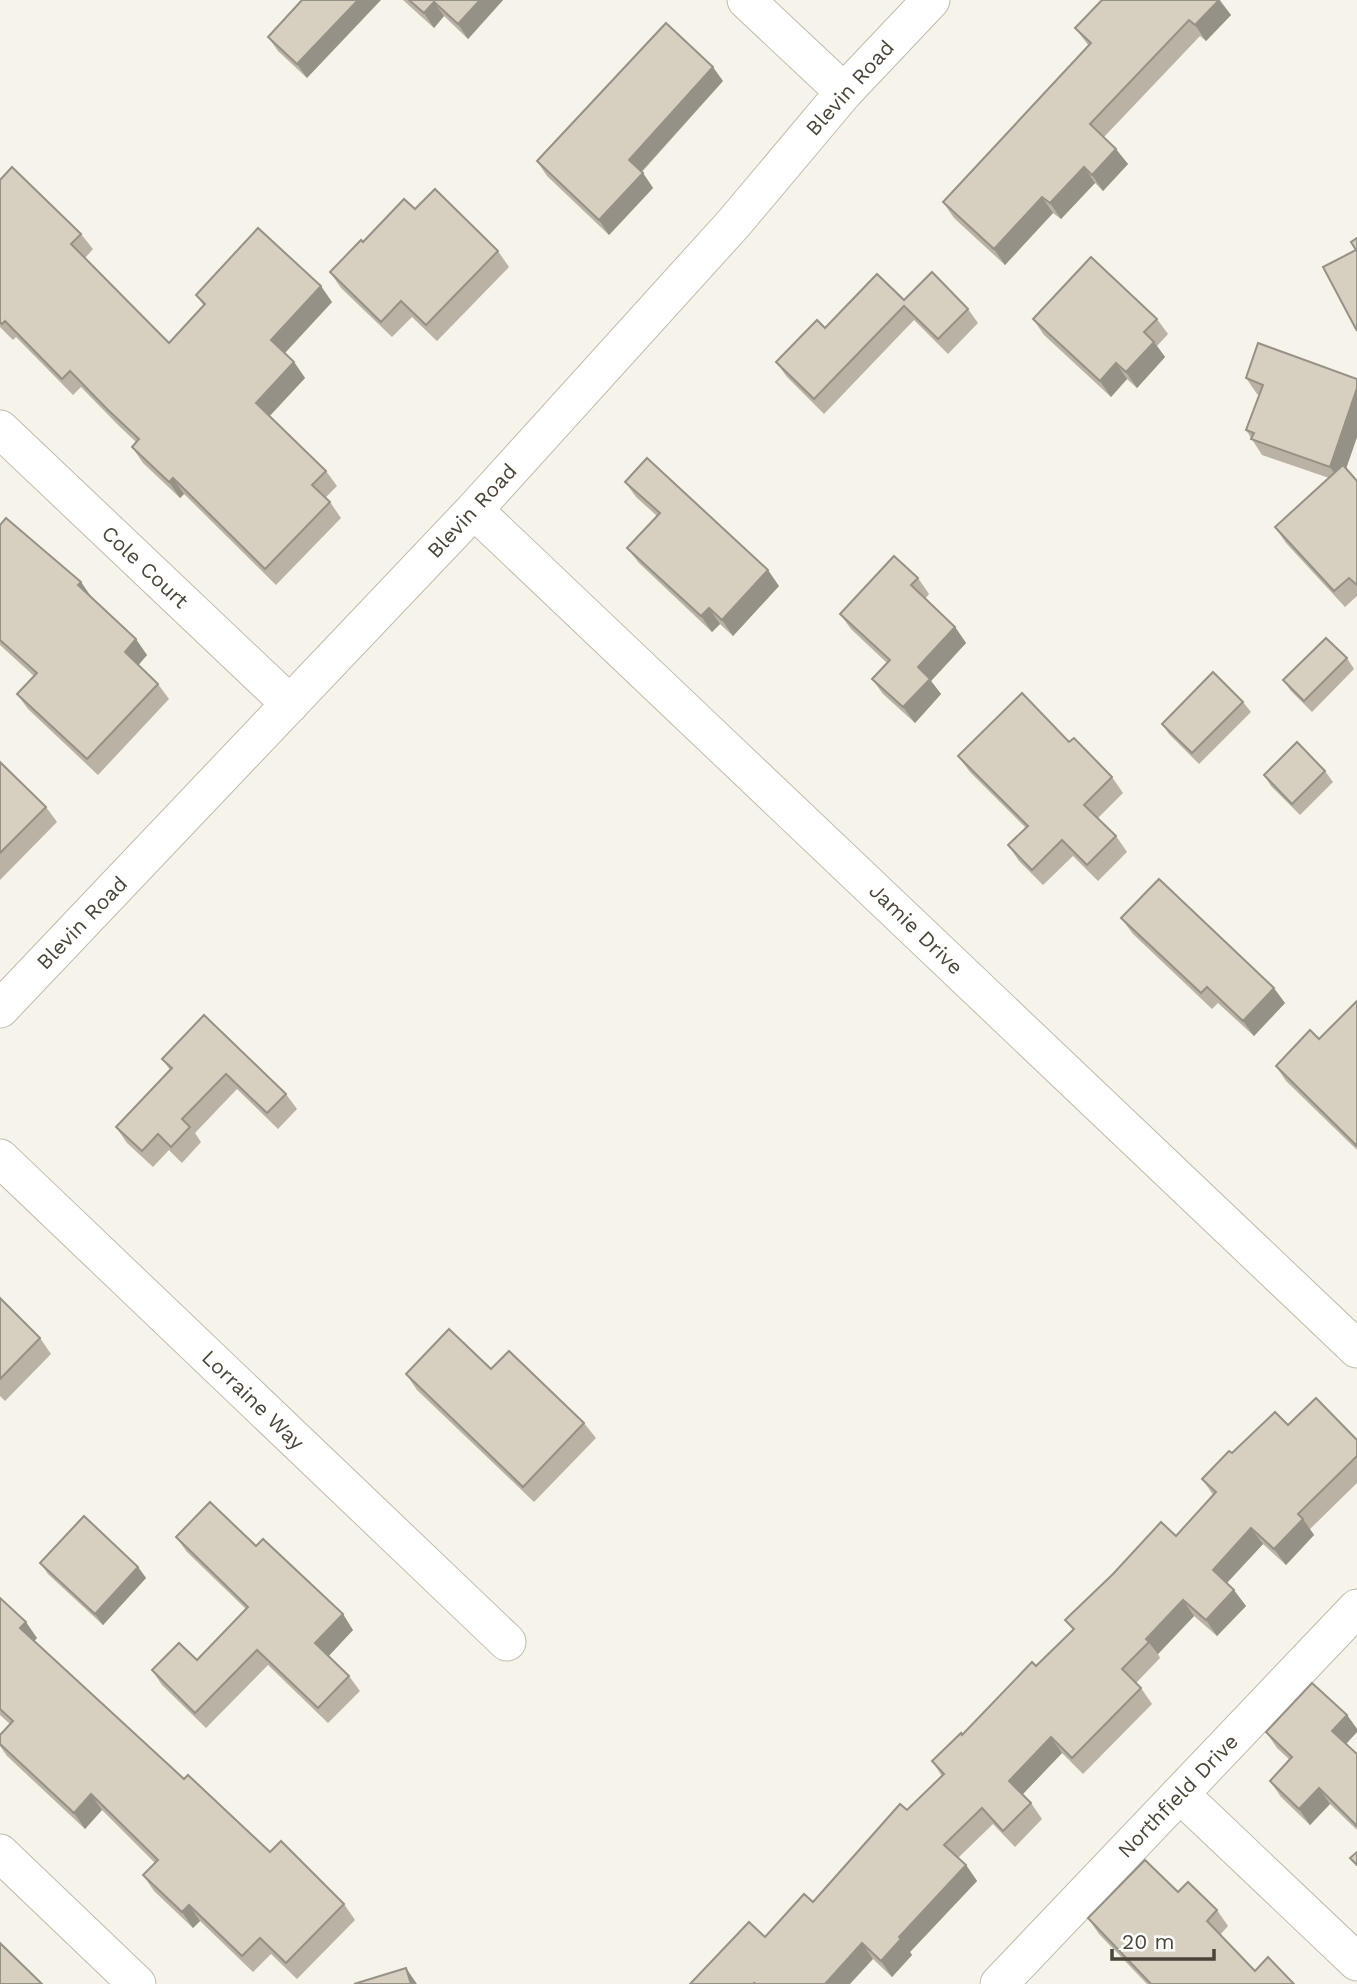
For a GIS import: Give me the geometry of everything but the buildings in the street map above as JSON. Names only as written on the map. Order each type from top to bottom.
[{"type":"street","points":[[746,0],[844,92]]},
{"type":"street","name":"Blevin Road","points":[[1,1006],[474,510],[734,223],[844,92],[930,0]]},
{"type":"street","name":"Cole Court","points":[[0,429],[290,704]]},
{"type":"street","name":"Jamie Drive","points":[[474,510],[1357,1349]]},
{"type":"street","name":"Lorraine Way","points":[[0,1158],[507,1642]]},
{"type":"street","name":"Northfield Drive","points":[[999,1984],[1357,1608]]},
{"type":"street","points":[[1180,1794],[1357,1962]]},
{"type":"street","points":[[0,1853],[137,1984]]}]
